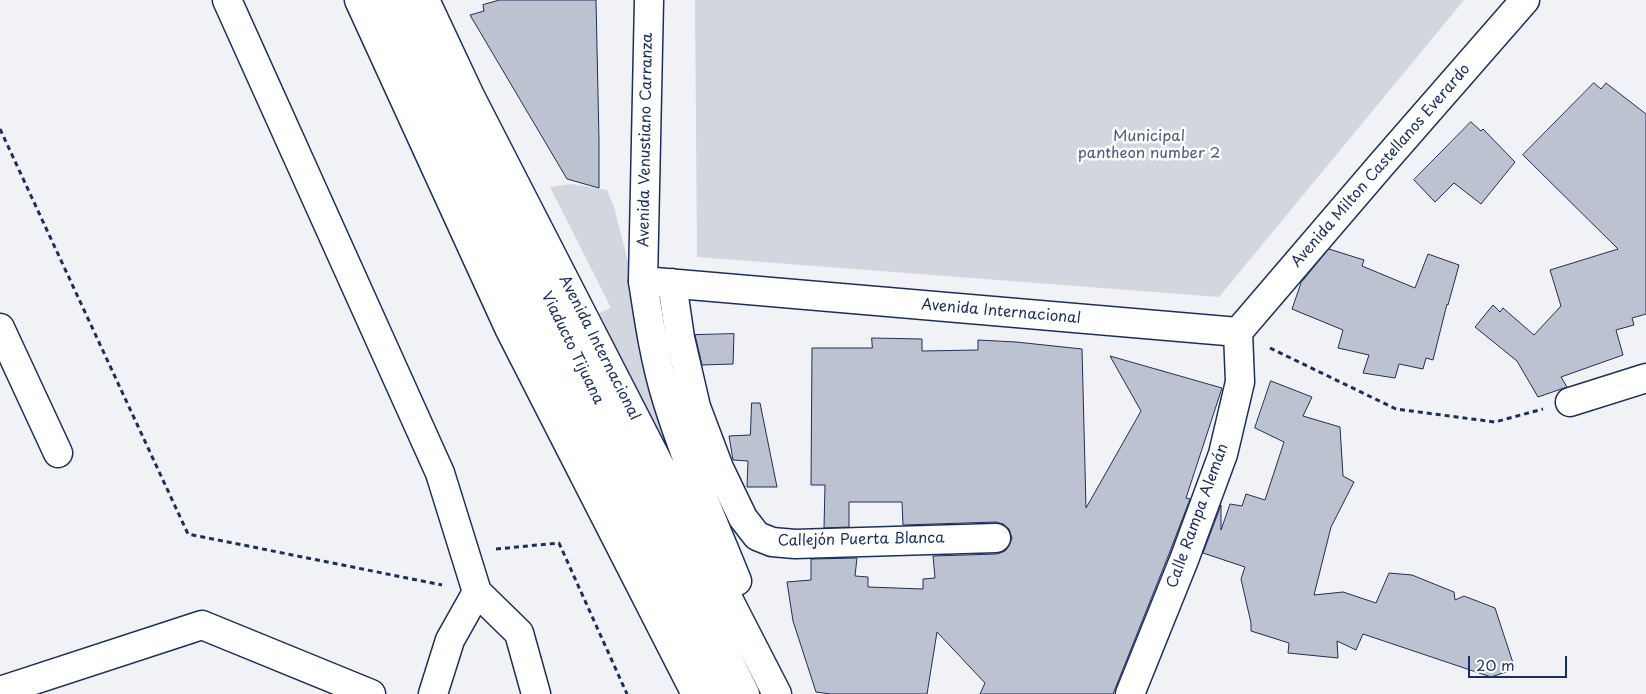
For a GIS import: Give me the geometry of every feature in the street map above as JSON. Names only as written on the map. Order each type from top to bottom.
[{"type":"main road","points":[[226,0],[440,473],[477,592],[519,633],[536,694]]},
{"type":"main road","points":[[359,0],[510,330],[696,694]]},
{"type":"main road","name":"Viaducto Tijuana","points":[[380,0],[444,140],[720,694]]},
{"type":"main road","name":"Viaducto Tijuana","points":[[404,0],[462,127],[745,694]]},
{"type":"main road","name":"Avenida Internacional","points":[[425,0],[470,96],[777,694]]},
{"type":"main road","name":"Avenida Venustiano Carranza","points":[[650,0],[643,281],[651,333],[666,398],[687,461],[782,694]]},
{"type":"main road","name":"Avenida Milton Castellanos Everardo","points":[[1238,332],[1525,0]]},
{"type":"main road","name":"Avenida Internacional","points":[[643,281],[1238,332]]},
{"type":"main road","name":"Callejón Puerta Blanca","points":[[672,284],[680,338],[696,407],[719,468],[743,518],[757,536],[772,542],[795,544],[996,538]]},
{"type":"main road","points":[[0,328],[58,453]]},
{"type":"main road","name":"Calle Rampa Alemán","points":[[1130,694],[1184,560],[1223,454],[1240,382],[1238,332]]},
{"type":"main road","points":[[1570,402],[1646,378]]},
{"type":"main road","points":[[433,694],[450,640],[477,592]]},
{"type":"main road","points":[[0,691],[202,625],[371,694]]},
{"type":"path","points":[[0,129],[188,534],[477,592]]},
{"type":"path","points":[[1238,332],[1396,409],[1495,422],[1570,402]]},
{"type":"path","points":[[464,552],[559,543],[627,694]]},
{"type":"green space","name":"Municipal pantheon number 2","points":[[695,0],[1464,0],[1219,297],[697,257]]},
{"type":"green space","points":[[571,184],[607,190],[614,207],[697,512],[599,313],[611,308],[550,187]]},
{"type":"building","points":[[500,0],[596,0],[599,188],[567,179],[470,15],[484,11],[483,5]]},
{"type":"building","points":[[1594,83],[1601,89],[1606,83],[1646,114],[1646,314],[1632,318],[1634,325],[1616,330],[1623,355],[1561,377],[1567,387],[1538,397],[1517,361],[1475,327],[1493,305],[1500,312],[1503,308],[1534,335],[1561,306],[1550,270],[1618,249],[1523,155]]},
{"type":"building","points":[[1471,122],[1481,131],[1483,129],[1515,162],[1481,204],[1454,183],[1435,202],[1414,180]]},
{"type":"building","points":[[1329,249],[1364,260],[1362,266],[1415,288],[1428,254],[1459,265],[1433,360],[1426,358],[1423,369],[1399,364],[1395,378],[1363,373],[1369,355],[1338,348],[1343,330],[1292,309],[1301,283]]},
{"type":"building","points":[[734,334],[733,364],[702,365],[695,335]]},
{"type":"building","points":[[872,338],[922,339],[922,351],[978,350],[978,340],[1082,349],[1086,508],[1141,411],[1110,356],[1222,388],[1186,498],[1190,499],[1113,694],[980,694],[985,683],[937,632],[927,694],[831,694],[816,692],[793,621],[787,582],[811,580],[811,559],[857,558],[855,576],[868,577],[868,587],[923,589],[923,579],[935,578],[933,556],[997,554],[1005,551],[1012,538],[1009,529],[1003,524],[996,522],[903,525],[902,502],[849,502],[849,527],[824,528],[825,485],[811,485],[812,348],[872,348]]},
{"type":"building","points":[[1271,381],[1312,397],[1303,416],[1340,427],[1343,476],[1354,482],[1331,527],[1314,595],[1343,592],[1376,603],[1389,573],[1412,575],[1454,592],[1455,600],[1464,596],[1495,608],[1515,669],[1491,677],[1363,634],[1356,650],[1337,641],[1338,658],[1288,653],[1289,643],[1251,631],[1251,623],[1241,579],[1245,567],[1203,553],[1221,505],[1221,530],[1230,504],[1242,506],[1246,494],[1265,500],[1284,442],[1255,428]]},
{"type":"building","points":[[752,403],[760,403],[777,487],[747,487],[748,461],[733,460],[729,436],[750,435]]}]
